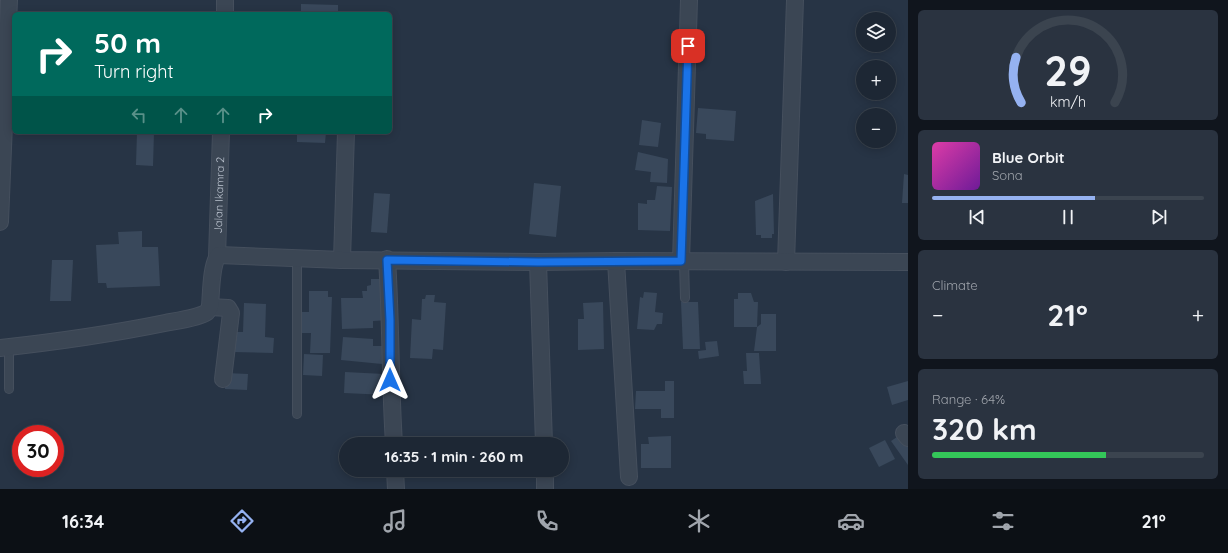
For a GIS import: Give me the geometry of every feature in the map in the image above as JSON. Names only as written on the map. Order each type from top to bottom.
[{"type":"street","points":[[0,222],[9,0]]},
{"type":"street","points":[[225,0],[225,12]]},
{"type":"street","points":[[683,261],[689,0]]},
{"type":"street","points":[[786,262],[795,0]]},
{"type":"street","name":"Jalan Ikamra 2","points":[[210,307],[214,264],[217,257],[221,134]]},
{"type":"street","points":[[342,260],[346,134]]},
{"type":"street","points":[[217,257],[220,255],[232,255],[342,260],[538,262],[908,262]]},
{"type":"street","points":[[387,260],[390,320],[390,380],[394,437]]},
{"type":"street","points":[[616,261],[629,477]]},
{"type":"street","points":[[538,262],[544,437]]},
{"type":"street","points":[[4,348],[58,341],[187,318],[207,312],[210,307],[228,308],[231,314],[223,379]]},
{"type":"street","points":[[395,477],[396,489]]},
{"type":"street","points":[[545,477],[545,489]]},
{"type":"lane","points":[[297,258],[297,414]]},
{"type":"lane","points":[[683,261],[685,298]]},
{"type":"lane","points":[[4,348],[9,389]]},
{"type":"building","points":[[301,4],[338,5],[338,12],[301,12]]},
{"type":"building","points":[[698,108],[736,111],[734,141],[706,139],[706,134],[696,133]]},
{"type":"building","points":[[642,120],[661,123],[658,147],[639,145]]},
{"type":"building","points":[[137,134],[154,134],[153,166],[136,165]]},
{"type":"building","points":[[297,134],[326,134],[325,143],[297,142]]},
{"type":"building","points":[[638,152],[668,159],[667,183],[650,182],[651,172],[635,170]]},
{"type":"building","points":[[904,174],[908,175],[908,203],[902,203]]},
{"type":"building","points":[[534,183],[561,186],[556,237],[529,234]]},
{"type":"building","points":[[657,186],[672,187],[670,231],[638,230],[638,203],[647,204],[647,200],[655,200]]},
{"type":"building","points":[[374,193],[390,194],[387,233],[371,232]]},
{"type":"building","points":[[773,194],[774,234],[772,234],[772,238],[761,238],[761,235],[756,235],[755,201]]},
{"type":"building","points":[[142,231],[142,247],[158,247],[160,286],[107,288],[106,283],[98,283],[96,245],[119,244],[118,232]]},
{"type":"building","points":[[52,260],[73,260],[71,301],[50,301]]},
{"type":"building","points":[[371,279],[388,279],[390,320],[373,321],[373,328],[342,329],[341,298],[363,298],[362,291],[367,291],[367,286],[371,285]]},
{"type":"building","points":[[309,291],[328,291],[328,297],[332,297],[330,353],[310,353],[311,333],[298,333],[299,312],[309,312]]},
{"type":"building","points":[[644,292],[657,293],[655,312],[663,313],[662,324],[657,324],[654,330],[637,329],[640,297],[643,298]]},
{"type":"building","points":[[738,293],[751,293],[754,302],[758,302],[757,327],[734,327],[734,299],[738,299]]},
{"type":"building","points":[[426,295],[435,295],[434,302],[446,303],[443,350],[433,349],[432,359],[410,358],[412,319],[421,320],[422,299],[425,299]]},
{"type":"building","points":[[603,302],[604,349],[578,350],[578,319],[584,319],[583,303]]},
{"type":"building","points":[[681,302],[698,302],[700,349],[683,349]]},
{"type":"building","points":[[244,303],[266,304],[265,337],[274,338],[273,353],[233,352],[233,332],[243,332]]},
{"type":"building","points":[[761,314],[776,314],[776,351],[754,351],[757,327],[761,324]]},
{"type":"building","points":[[343,337],[373,339],[373,346],[383,346],[382,364],[341,360]]},
{"type":"building","points":[[717,341],[719,356],[699,359],[698,351],[706,350],[705,342]]},
{"type":"building","points":[[746,353],[759,353],[761,384],[744,384],[743,371],[747,371]]},
{"type":"building","points":[[304,354],[323,355],[322,376],[303,375]]},
{"type":"building","points":[[345,372],[384,374],[383,380],[390,380],[387,395],[344,393]]},
{"type":"building","points":[[226,373],[248,374],[247,390],[225,389]]},
{"type":"building","points":[[665,381],[674,381],[674,418],[661,418],[661,409],[635,409],[636,391],[665,391]]},
{"type":"building","points":[[908,381],[908,400],[892,405],[887,387]]},
{"type":"building","points":[[903,433],[908,441],[908,465],[891,441]]},
{"type":"building","points":[[671,436],[671,468],[641,468],[641,444],[649,444],[648,437]]},
{"type":"building","points":[[885,440],[895,459],[879,467],[869,448]]},
{"type":"route","points":[[390,380],[390,320],[387,260],[538,262],[681,261],[688,46]]}]
